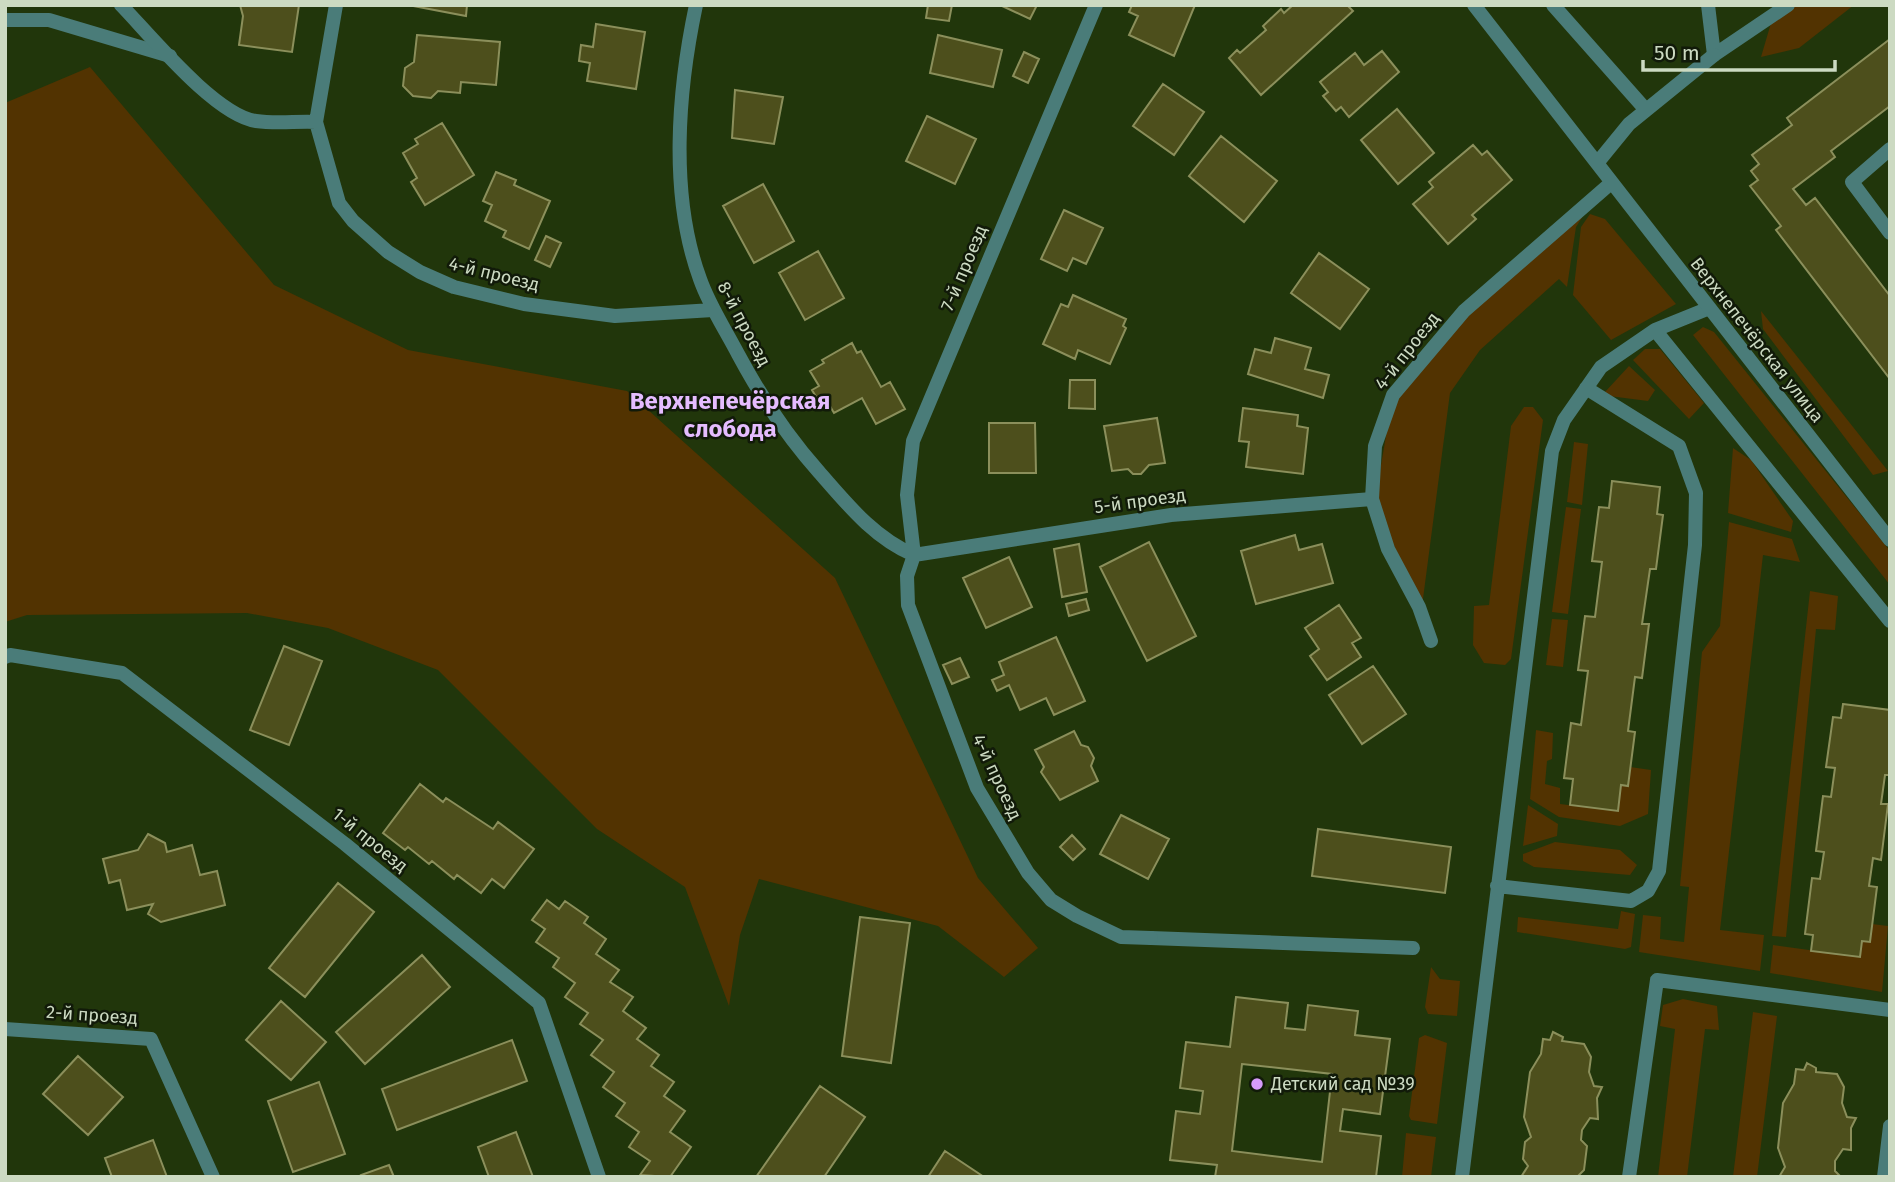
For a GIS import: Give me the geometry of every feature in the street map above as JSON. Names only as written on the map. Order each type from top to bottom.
[{"type":"street","points":[[121,5],[198,86],[237,114],[255,121],[316,122],[337,5]]},
{"type":"street","name":"8-й проезд","points":[[696,5],[683,80],[679,162],[688,230],[699,276],[713,310],[767,408],[801,452],[863,520],[892,545],[914,555]]},
{"type":"street","name":"7-й проезд","points":[[914,555],[907,495],[913,441],[1096,5]]},
{"type":"street","points":[[1474,5],[1598,162],[1629,124],[1714,55],[1788,5]]},
{"type":"street","points":[[1553,5],[1646,110]]},
{"type":"street","points":[[1708,5],[1714,55]]},
{"type":"street","points":[[5,20],[49,20],[170,56]]},
{"type":"street","name":"4-й проезд","points":[[316,122],[339,202],[353,221],[388,252],[420,272],[454,287],[524,304],[615,316],[713,310]]},
{"type":"street","points":[[1890,149],[1852,182],[1890,233]]},
{"type":"street","name":"Верхнепечёрская улица","points":[[1598,162],[1707,309],[1890,540]]},
{"type":"street","name":"4-й проезд","points":[[1431,641],[1419,607],[1388,549],[1372,499],[1376,446],[1393,395],[1464,311],[1611,183]]},
{"type":"street","points":[[1462,1177],[1552,451],[1564,420],[1601,367],[1655,330],[1707,309]]},
{"type":"street","points":[[1655,330],[1837,560],[1890,621]]},
{"type":"street","points":[[1497,886],[1630,901],[1648,891],[1659,871],[1695,545],[1696,493],[1679,446],[1586,388]]},
{"type":"street","name":"5-й проезд","points":[[914,555],[1171,515],[1372,499]]},
{"type":"street","name":"4-й проезд","points":[[914,555],[907,576],[908,604],[977,788],[1001,832],[1051,900],[1121,937],[1413,948]]},
{"type":"street","name":"1-й проезд","points":[[5,657],[10,655],[122,673],[345,844],[539,1003],[598,1177]]},
{"type":"street","points":[[1629,1177],[1657,980],[1890,1010]]},
{"type":"street","name":"2-й проезд","points":[[5,1029],[151,1039],[213,1177]]},
{"type":"street","points":[[1884,1177],[1890,1126]]},
{"type":"shaded area","points":[[1794,5],[1854,5],[1799,48],[1761,57],[1771,23]]},
{"type":"shaded area","points":[[90,67],[274,285],[408,350],[627,391],[835,578],[978,878],[1038,948],[1004,977],[938,926],[759,879],[740,935],[729,1006],[685,887],[597,829],[438,670],[328,628],[247,613],[27,615],[5,622],[5,103]]},
{"type":"shaded area","points":[[1585,213],[1576,227],[1567,287],[1559,279],[1480,350],[1450,393],[1421,614],[1374,506],[1393,395],[1464,311]]},
{"type":"shaded area","points":[[1590,214],[1605,219],[1676,304],[1611,340],[1573,295],[1581,227]]},
{"type":"shaded area","points":[[1761,311],[1888,471],[1873,475],[1763,329]]},
{"type":"shaded area","points":[[1703,327],[1714,332],[1890,551],[1890,585],[1693,335]]},
{"type":"shaded area","points":[[1645,349],[1660,349],[1704,403],[1689,419],[1633,360]]},
{"type":"shaded area","points":[[1629,366],[1655,390],[1648,401],[1609,396],[1605,392]]},
{"type":"shaded area","points":[[1524,407],[1533,407],[1543,420],[1511,659],[1505,665],[1484,663],[1473,645],[1474,606],[1489,605],[1511,426]]},
{"type":"shaded area","points":[[1574,442],[1588,444],[1582,505],[1567,502]]},
{"type":"shaded area","points":[[1733,448],[1751,460],[1793,521],[1791,532],[1728,513]]},
{"type":"shaded area","points":[[1566,507],[1581,509],[1568,614],[1552,612]]},
{"type":"shaded area","points":[[1729,522],[1792,539],[1800,562],[1763,555],[1720,930],[1764,935],[1760,971],[1639,952],[1643,915],[1661,917],[1660,939],[1684,942],[1689,887],[1680,886],[1702,652],[1720,626]]},
{"type":"shaded area","points":[[1810,591],[1838,596],[1835,630],[1816,629],[1786,937],[1772,936]]},
{"type":"shaded area","points":[[1552,619],[1568,620],[1563,667],[1546,665]]},
{"type":"shaded area","points":[[1536,730],[1553,733],[1552,759],[1547,761],[1545,784],[1560,788],[1560,804],[1618,811],[1621,785],[1628,786],[1630,767],[1651,770],[1648,814],[1620,826],[1559,817],[1530,799]]},
{"type":"shaded area","points":[[1528,805],[1558,824],[1557,836],[1523,846]]},
{"type":"shaded area","points":[[1555,842],[1620,850],[1637,865],[1630,875],[1534,867],[1523,861],[1523,854]]},
{"type":"shaded area","points":[[1621,911],[1635,914],[1631,947],[1625,949],[1517,932],[1518,917],[1618,929]]},
{"type":"shaded area","points":[[1872,924],[1888,926],[1882,992],[1770,973],[1773,945],[1860,957],[1862,941],[1870,942]]},
{"type":"shaded area","points":[[1431,967],[1440,979],[1460,981],[1457,1016],[1428,1014],[1425,1007]]},
{"type":"shaded area","points":[[1683,999],[1717,1006],[1719,1030],[1705,1029],[1687,1177],[1658,1177],[1675,1029],[1660,1026],[1663,1005]]},
{"type":"shaded area","points":[[1753,1012],[1777,1016],[1757,1177],[1733,1177]]},
{"type":"shaded area","points":[[1425,1035],[1447,1043],[1437,1124],[1411,1120],[1409,1116],[1419,1038]]},
{"type":"shaded area","points":[[1406,1133],[1436,1137],[1431,1177],[1402,1177]]},
{"type":"building","points":[[240,5],[299,5],[292,52],[239,45],[243,16]]},
{"type":"building","points":[[408,5],[467,5],[466,16]]},
{"type":"building","points":[[928,5],[952,5],[949,21],[926,18]]},
{"type":"building","points":[[1000,5],[1037,5],[1030,19]]},
{"type":"building","points":[[1132,5],[1195,5],[1174,56],[1129,35],[1138,16],[1129,12]]},
{"type":"building","points":[[1293,5],[1347,5],[1353,11],[1261,95],[1229,58],[1237,50],[1240,53],[1266,30],[1263,26],[1281,9],[1284,13]]},
{"type":"building","points":[[596,24],[645,32],[636,89],[587,81],[590,63],[579,61],[581,45],[593,47]]},
{"type":"building","points":[[417,35],[500,42],[496,85],[461,82],[460,93],[438,91],[431,98],[413,96],[403,86],[405,68],[414,62]]},
{"type":"building","points":[[938,35],[1002,50],[993,87],[930,73]]},
{"type":"building","points":[[1890,39],[1890,106],[1831,151],[1835,157],[1793,189],[1806,205],[1815,198],[1890,296],[1890,379],[1776,230],[1781,226],[1750,186],[1758,180],[1751,171],[1759,164],[1752,155],[1792,125],[1787,118]]},
{"type":"building","points":[[1382,51],[1399,72],[1349,117],[1341,107],[1336,111],[1323,96],[1328,92],[1320,82],[1355,53],[1364,65]]},
{"type":"building","points":[[1024,52],[1039,59],[1028,83],[1013,76]]},
{"type":"building","points":[[1163,84],[1204,112],[1174,155],[1133,126]]},
{"type":"building","points":[[735,90],[783,97],[774,144],[732,138]]},
{"type":"building","points":[[1397,109],[1434,153],[1398,184],[1361,140]]},
{"type":"building","points":[[927,116],[976,139],[955,184],[906,161]]},
{"type":"building","points":[[442,123],[474,175],[425,205],[411,182],[417,178],[403,153],[418,144],[415,139]]},
{"type":"building","points":[[1221,136],[1277,181],[1244,222],[1189,176]]},
{"type":"building","points":[[1473,145],[1482,155],[1487,151],[1512,180],[1472,215],[1476,219],[1448,244],[1413,204],[1433,187],[1429,182]]},
{"type":"building","points":[[496,172],[516,180],[514,185],[550,201],[529,249],[503,237],[506,231],[485,221],[492,205],[483,201]]},
{"type":"building","points":[[763,184],[794,241],[754,263],[723,206]]},
{"type":"building","points":[[1064,210],[1103,228],[1086,264],[1073,258],[1067,271],[1041,259]]},
{"type":"building","points":[[546,236],[561,243],[550,267],[535,260]]},
{"type":"building","points":[[818,251],[844,298],[805,320],[779,273]]},
{"type":"building","points":[[1319,253],[1369,289],[1340,329],[1291,293]]},
{"type":"building","points":[[1073,295],[1126,319],[1123,326],[1126,328],[1110,364],[1078,350],[1075,359],[1043,344],[1061,304],[1068,307]]},
{"type":"building","points":[[1275,338],[1311,348],[1305,369],[1329,375],[1323,398],[1248,374],[1255,349],[1271,353]]},
{"type":"building","points":[[852,343],[857,353],[861,351],[881,387],[890,382],[905,409],[876,424],[862,398],[834,413],[827,401],[821,405],[812,390],[819,386],[810,371],[824,363],[822,360]]},
{"type":"building","points":[[1070,380],[1095,380],[1095,409],[1069,408]]},
{"type":"building","points":[[1243,408],[1298,415],[1297,426],[1308,428],[1303,474],[1246,467],[1249,442],[1239,441]]},
{"type":"building","points":[[1157,418],[1165,463],[1149,465],[1141,474],[1133,474],[1128,469],[1112,471],[1104,426]]},
{"type":"building","points":[[989,423],[1035,423],[1036,473],[989,473]]},
{"type":"building","points":[[1612,481],[1660,487],[1657,514],[1663,515],[1656,569],[1650,569],[1642,624],[1649,624],[1642,678],[1635,677],[1628,731],[1635,732],[1628,786],[1621,785],[1618,811],[1570,805],[1573,779],[1564,778],[1571,723],[1581,725],[1588,671],[1578,670],[1585,616],[1595,617],[1602,562],[1592,561],[1599,507],[1609,508]]},
{"type":"building","points":[[1295,535],[1299,550],[1322,544],[1333,583],[1256,604],[1241,551]]},
{"type":"building","points":[[1149,542],[1196,636],[1147,661],[1100,567]]},
{"type":"building","points":[[1079,544],[1087,592],[1062,597],[1054,549]]},
{"type":"building","points":[[1009,557],[1032,607],[986,628],[963,578]]},
{"type":"building","points":[[1086,599],[1089,610],[1069,616],[1066,604]]},
{"type":"building","points":[[1339,605],[1361,638],[1352,643],[1361,657],[1327,680],[1310,656],[1319,649],[1305,628]]},
{"type":"building","points":[[1056,637],[1085,701],[1054,715],[1046,698],[1020,710],[1009,685],[997,691],[992,680],[1004,675],[999,662]]},
{"type":"building","points":[[284,646],[322,661],[289,745],[250,730]]},
{"type":"building","points":[[960,658],[969,677],[952,684],[943,665]]},
{"type":"building","points":[[1373,666],[1406,714],[1362,744],[1329,695]]},
{"type":"building","points":[[1843,704],[1890,710],[1890,775],[1885,775],[1881,804],[1888,804],[1881,860],[1873,858],[1869,886],[1877,887],[1870,942],[1862,941],[1860,957],[1811,951],[1813,935],[1805,934],[1812,878],[1820,879],[1824,852],[1816,851],[1823,796],[1831,797],[1835,768],[1826,767],[1833,717],[1841,718]]},
{"type":"building","points":[[1074,731],[1081,745],[1088,747],[1094,758],[1091,766],[1098,781],[1060,800],[1041,772],[1044,767],[1035,750]]},
{"type":"building","points":[[420,784],[443,802],[446,798],[493,829],[498,822],[534,849],[504,888],[492,879],[481,893],[457,875],[454,879],[432,861],[429,864],[408,847],[405,850],[383,833]]},
{"type":"building","points":[[1121,815],[1169,839],[1148,879],[1100,854]]},
{"type":"building","points":[[1318,829],[1451,847],[1445,893],[1312,876]]},
{"type":"building","points":[[148,834],[165,843],[167,852],[192,845],[200,875],[217,871],[225,905],[161,922],[148,914],[153,904],[127,910],[120,880],[109,883],[103,859],[138,850]]},
{"type":"building","points":[[1072,835],[1085,849],[1073,860],[1060,847]]},
{"type":"building","points":[[338,883],[374,912],[305,997],[269,968]]},
{"type":"building","points":[[547,900],[559,909],[565,901],[588,917],[584,923],[606,939],[596,954],[619,970],[610,982],[633,997],[623,1011],[646,1028],[637,1039],[659,1055],[651,1066],[674,1082],[664,1096],[685,1111],[670,1132],[691,1147],[670,1177],[640,1175],[650,1161],[629,1147],[639,1132],[616,1116],[625,1103],[603,1087],[614,1072],[591,1055],[603,1040],[580,1024],[588,1013],[565,997],[575,983],[553,967],[559,958],[536,942],[545,929],[532,920]]},
{"type":"building","points":[[860,917],[910,923],[891,1063],[842,1056]]},
{"type":"building","points":[[422,955],[450,987],[365,1064],[336,1032]]},
{"type":"building","points":[[1236,997],[1288,1003],[1285,1028],[1305,1030],[1308,1005],[1358,1011],[1355,1035],[1390,1039],[1380,1114],[1343,1109],[1340,1131],[1381,1136],[1376,1177],[1215,1177],[1217,1165],[1170,1160],[1176,1111],[1200,1114],[1203,1091],[1180,1088],[1186,1042],[1230,1047]],"holes":[[[1242,1064],[1332,1074],[1322,1162],[1232,1151]]]},
{"type":"building","points":[[281,1001],[326,1042],[291,1080],[246,1040]]},
{"type":"building","points":[[1553,1032],[1563,1037],[1562,1041],[1584,1044],[1591,1057],[1589,1072],[1594,1086],[1602,1087],[1597,1098],[1598,1119],[1590,1118],[1582,1130],[1581,1140],[1587,1146],[1584,1170],[1577,1177],[1521,1177],[1528,1166],[1523,1159],[1525,1142],[1531,1137],[1524,1117],[1530,1072],[1541,1054],[1543,1039],[1550,1040]]},
{"type":"building","points":[[512,1040],[527,1081],[397,1130],[382,1089]]},
{"type":"building","points":[[78,1056],[123,1097],[88,1135],[43,1094]]},
{"type":"building","points":[[1807,1063],[1816,1068],[1816,1072],[1837,1074],[1844,1087],[1842,1103],[1847,1117],[1856,1118],[1851,1128],[1851,1150],[1843,1149],[1835,1161],[1835,1171],[1841,1177],[1779,1177],[1785,1167],[1778,1148],[1783,1103],[1794,1084],[1796,1069],[1804,1070]]},
{"type":"building","points":[[319,1082],[345,1154],[293,1172],[268,1101]]},
{"type":"building","points":[[820,1086],[865,1117],[824,1177],[756,1177]]},
{"type":"building","points":[[516,1132],[533,1177],[489,1177],[478,1147]]},
{"type":"building","points":[[153,1140],[167,1177],[112,1177],[105,1158]]},
{"type":"building","points":[[945,1151],[984,1177],[928,1177]]},
{"type":"building","points":[[389,1165],[394,1177],[361,1175]]},
{"type":"place","name":"Детский сад №39","points":[[1257,1084]]},
{"type":"district","name":"Верхнепечёрская слобода","points":[[730,415]]}]
